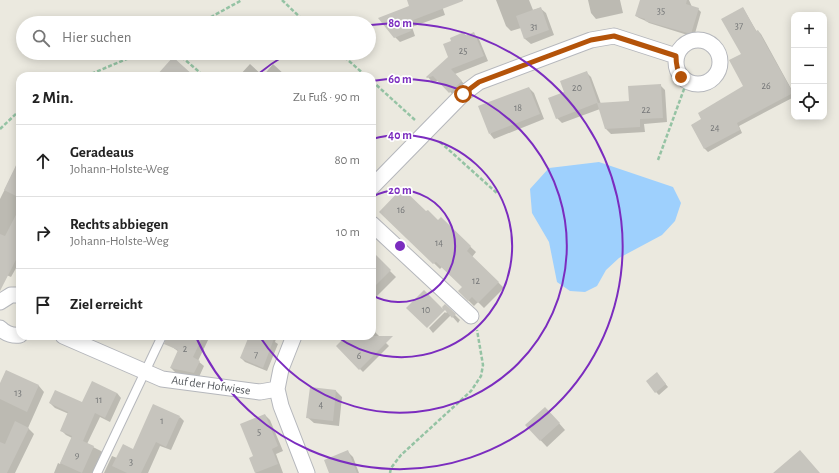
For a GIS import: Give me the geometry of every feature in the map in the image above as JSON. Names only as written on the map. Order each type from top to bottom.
[{"type":"street","points":[[376,183],[463,94],[479,82],[591,40],[614,36],[676,56]]},
{"type":"street","points":[[691,41],[705,41],[716,50],[719,56],[720,64],[718,71],[714,77],[701,84],[687,82],[677,71],[676,56],[679,50],[691,41]]},
{"type":"street","points":[[376,228],[471,316]]},
{"type":"street","points":[[0,302],[11,295],[16,295]]},
{"type":"street","points":[[0,328],[6,333],[16,335]]},
{"type":"street","name":"Auf der Hofwiese","points":[[72,340],[162,379],[260,392],[277,389]]},
{"type":"street","points":[[292,340],[281,369],[277,389],[280,406],[307,473]]},
{"type":"lane","points":[[97,473],[160,340]]},
{"type":"path","points":[[213,16],[242,0]]},
{"type":"path","points":[[282,0],[299,16]]},
{"type":"path","points":[[96,72],[124,60]]},
{"type":"path","points":[[185,60],[199,72]]},
{"type":"path","points":[[348,60],[361,72]]},
{"type":"path","points":[[658,160],[687,82]]},
{"type":"path","points":[[376,85],[498,194]]},
{"type":"path","points":[[0,129],[16,114]]},
{"type":"path","points":[[390,473],[391,468],[401,454],[471,391],[481,376],[483,365],[482,358],[476,324],[471,316]]},
{"type":"water","points":[[599,162],[673,187],[681,203],[675,221],[662,235],[619,258],[606,270],[597,286],[585,292],[570,291],[557,282],[549,242],[532,213],[530,189],[549,168]]},
{"type":"building","points":[[407,0],[463,1],[408,22],[411,31],[394,38],[378,18],[409,6]]},
{"type":"building","points":[[640,0],[687,0],[686,4],[699,8],[691,34],[645,21],[645,19],[635,16]]},
{"type":"building","points":[[541,7],[549,30],[524,39],[516,16]]},
{"type":"building","points":[[743,7],[756,31],[758,30],[791,89],[791,94],[737,123],[740,130],[704,149],[691,125],[701,119],[698,113],[743,86],[729,60],[741,54],[721,19]]},
{"type":"building","points":[[464,32],[465,36],[474,32],[484,56],[451,69],[462,81],[449,93],[433,76],[426,77],[448,57],[443,44],[451,41],[450,38]]},
{"type":"building","points":[[170,60],[176,60],[190,72],[160,72]]},
{"type":"building","points":[[587,71],[598,103],[629,101],[628,86],[661,84],[663,118],[640,119],[640,127],[605,129],[597,103],[556,119],[548,98],[564,92],[560,81]]},
{"type":"building","points":[[529,87],[540,114],[489,134],[478,106]]},
{"type":"building","points":[[16,165],[16,196],[4,190]]},
{"type":"building","points":[[402,188],[426,211],[428,210],[438,220],[441,217],[471,246],[467,251],[499,282],[478,303],[472,297],[468,301],[458,291],[462,287],[436,262],[433,264],[379,212]]},
{"type":"building","points":[[16,215],[16,260],[0,291],[0,234],[5,236]]},
{"type":"building","points":[[376,255],[391,270],[376,285]]},
{"type":"building","points":[[424,290],[443,309],[442,307],[445,304],[456,314],[452,318],[445,310],[427,328],[406,308]]},
{"type":"building","points":[[376,336],[393,336],[359,370],[336,346],[342,340],[376,340]]},
{"type":"building","points":[[166,340],[201,340],[193,357],[200,361],[194,373],[170,368],[178,350],[164,344]]},
{"type":"building","points":[[247,340],[274,340],[263,368],[240,358]]},
{"type":"building","points":[[6,370],[39,385],[27,412],[0,399],[0,383]]},
{"type":"building","points":[[657,372],[666,384],[655,393],[646,381]]},
{"type":"building","points":[[92,381],[117,393],[105,418],[95,413],[83,441],[74,437],[94,446],[82,473],[60,463],[72,436],[60,431],[68,412],[49,403],[55,390],[82,402]]},
{"type":"building","points":[[310,387],[336,390],[333,421],[306,418]]},
{"type":"building","points":[[153,404],[180,416],[166,447],[156,442],[141,473],[127,473],[112,466],[123,444],[133,449]]},
{"type":"building","points":[[545,407],[560,423],[540,441],[525,425]]},
{"type":"building","points":[[265,414],[278,446],[272,449],[278,464],[255,473],[249,458],[253,456],[240,424]]},
{"type":"building","points":[[15,421],[29,428],[7,473],[0,473],[0,442],[5,444]]},
{"type":"building","points":[[348,450],[357,473],[329,473],[324,460]]},
{"type":"building","points":[[800,450],[820,473],[773,473]]},
{"type":"route","points":[[463,94],[479,82],[507,71],[591,40],[614,36],[676,56],[677,71],[681,77]]}]
